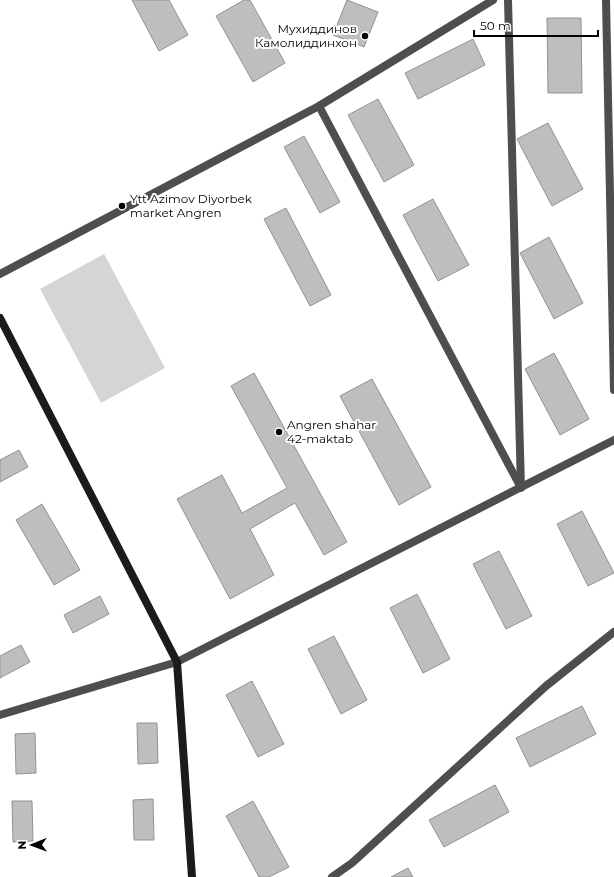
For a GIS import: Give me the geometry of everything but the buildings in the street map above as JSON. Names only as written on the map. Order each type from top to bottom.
[{"type":"street","points":[[0,274],[319,106],[493,0]]},
{"type":"street","points":[[508,0],[521,488]]},
{"type":"street","points":[[606,0],[614,390]]},
{"type":"street","points":[[319,106],[521,488]]},
{"type":"street","points":[[0,318],[177,662],[192,877]]},
{"type":"street","points":[[0,715],[177,662],[614,440]]},
{"type":"street","points":[[332,877],[352,863],[546,686],[614,632]]},
{"type":"shaded area","points":[[104,254],[165,368],[101,403],[40,289]]},
{"type":"place","name":"Мухиддинов Камолиддинхон","points":[[365,36]]},
{"type":"place","name":"Ytt Azimov Diyorbek market Angren","points":[[122,206]]},
{"type":"place","name":"Angren shahar 42-maktab","points":[[279,432]]}]
